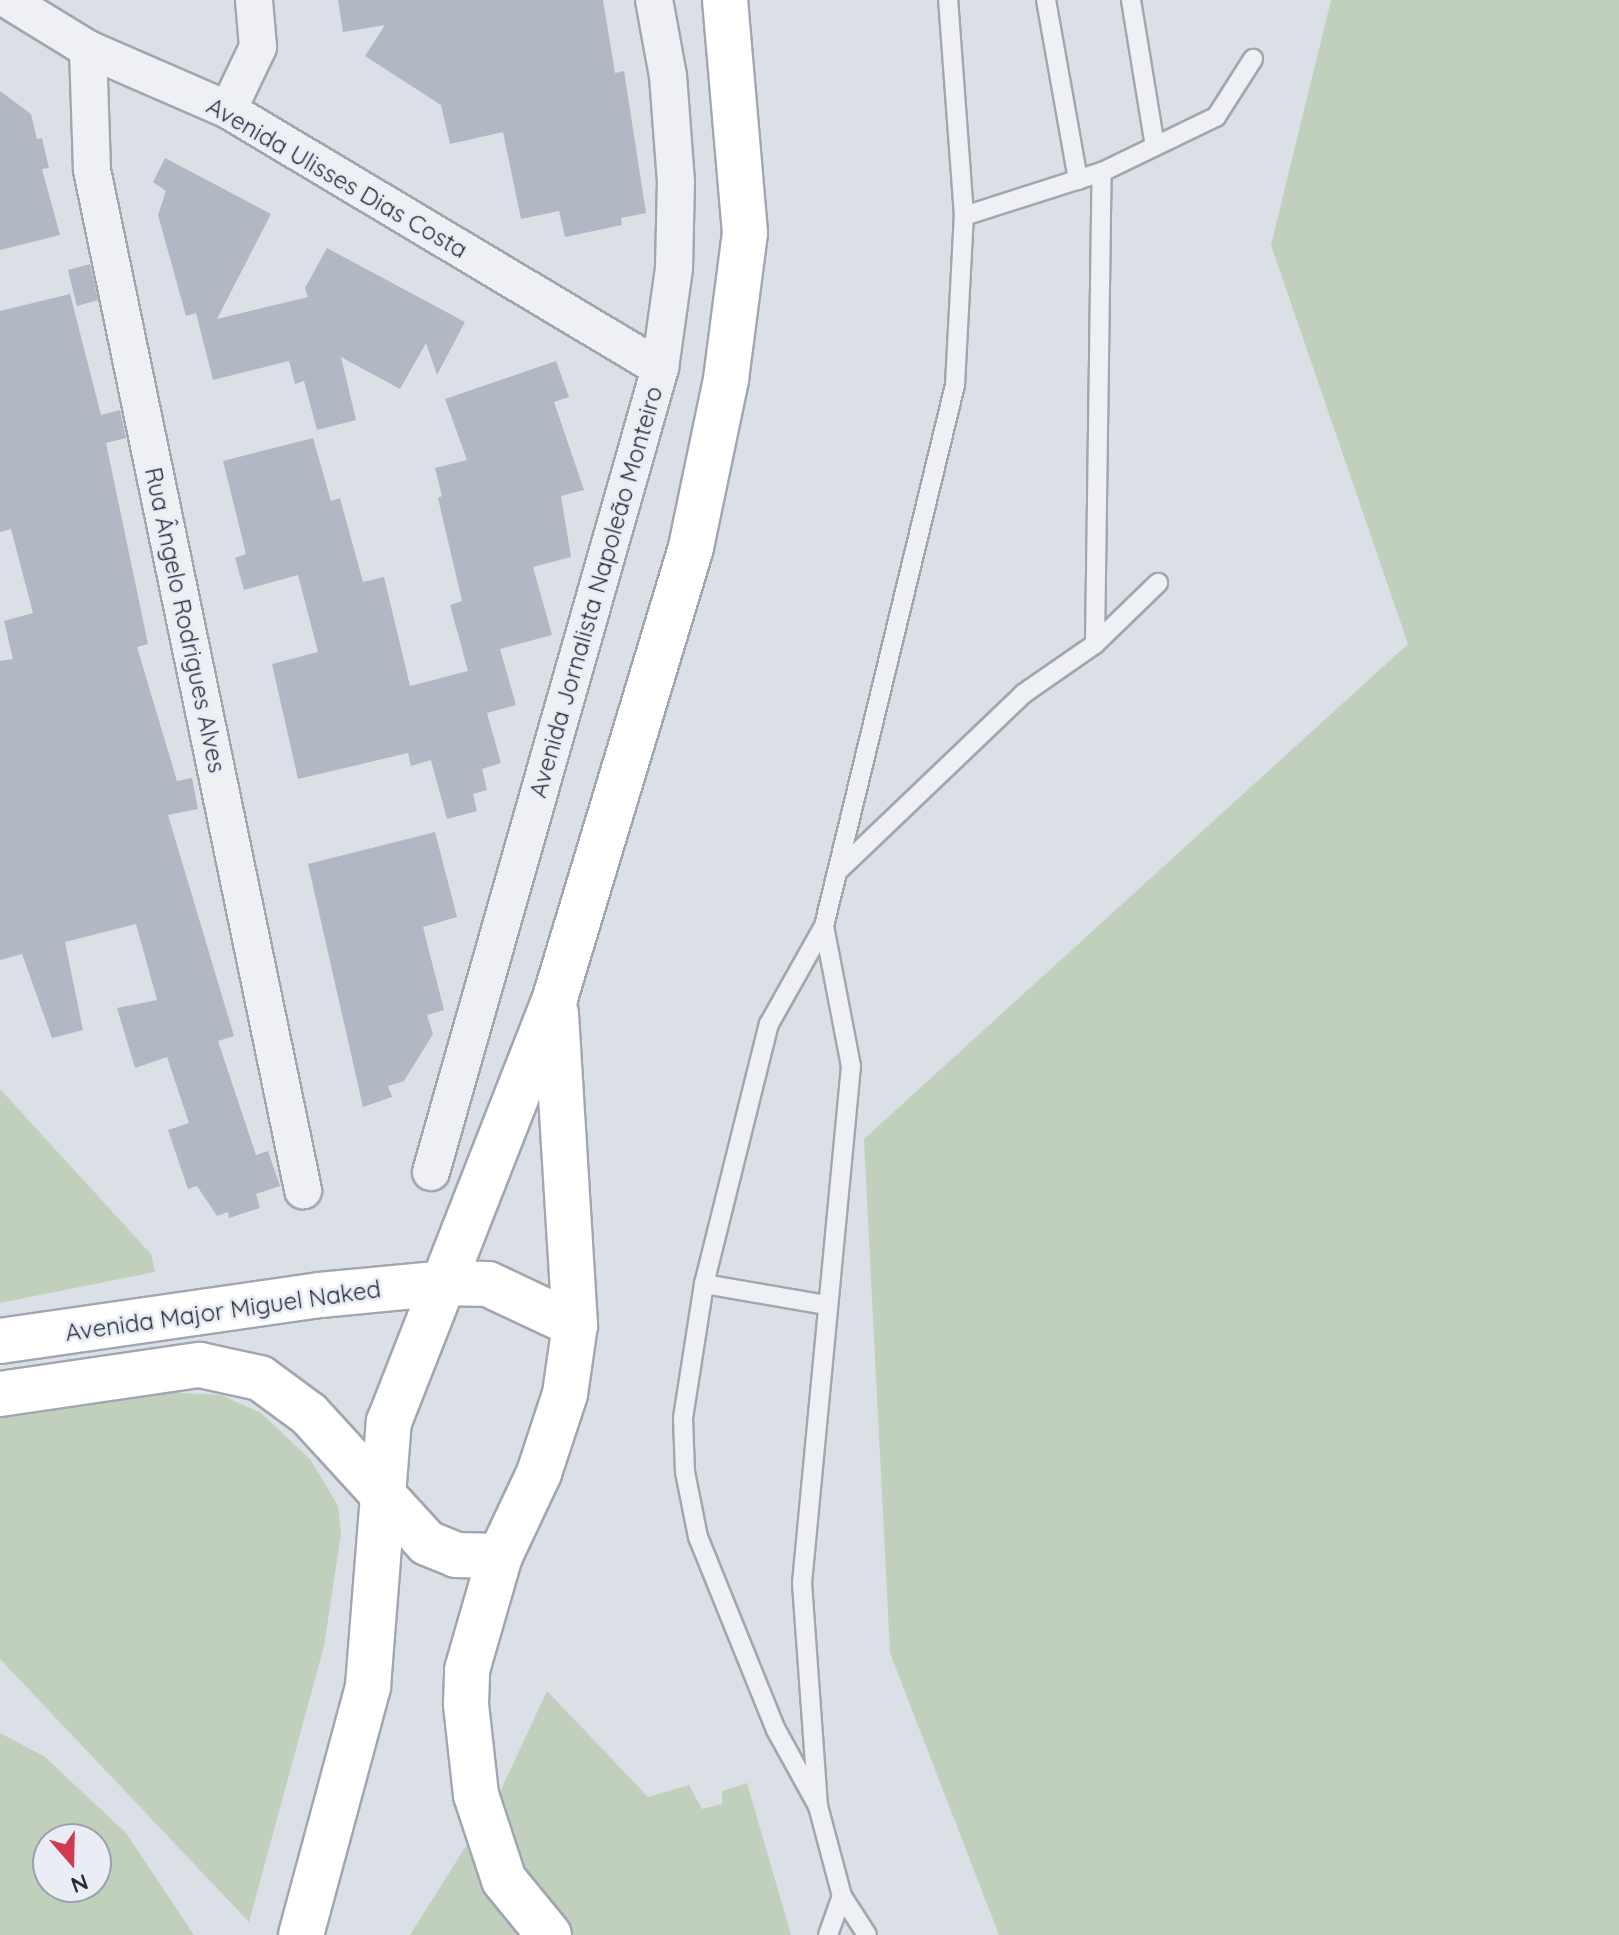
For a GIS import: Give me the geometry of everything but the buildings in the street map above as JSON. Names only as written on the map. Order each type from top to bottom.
[{"type":"main road","points":[[301,1935],[368,1686],[389,1422],[447,1283],[555,998],[691,547],[726,379],[745,233],[725,0]]},
{"type":"main road","points":[[549,1935],[504,1880],[476,1795],[467,1670],[500,1556],[539,1473],[565,1394],[575,1325],[555,998]]},
{"type":"main road","name":"Avenida Major Miguel Naked","points":[[0,1341],[320,1295],[447,1283],[488,1284],[575,1325]]},
{"type":"main road","name":"Avenida Major Miguel Naked","points":[[0,1394],[200,1365],[260,1378],[309,1414],[427,1543],[456,1555],[500,1556]]},
{"type":"street","name":"Avenida Ulisses Dias Costa","points":[[8,0],[88,49],[228,110],[660,368]]},
{"type":"street","points":[[228,110],[258,47],[254,0]]},
{"type":"street","name":"Avenida Jornalista Napoleão Monteiro","points":[[431,1172],[660,368],[674,268],[676,182],[668,76],[654,0]]},
{"type":"street","name":"Rua Ângelo Rodrigues Alves","points":[[88,49],[92,170],[303,1190]]},
{"type":"lane","points":[[818,1806],[776,1730],[698,1537],[685,1472],[683,1418],[704,1284],[769,1024],[824,926],[955,385],[964,216],[948,0]]},
{"type":"lane","points":[[1046,0],[1078,180]]},
{"type":"lane","points":[[1131,0],[1155,146]]},
{"type":"lane","points":[[964,216],[1102,172],[1216,117],[1253,59]]},
{"type":"lane","points":[[1095,644],[1102,172]]},
{"type":"lane","points":[[838,871],[1023,694],[1095,644],[1158,583]]},
{"type":"lane","points":[[824,926],[851,1066],[825,1305],[802,1583],[818,1806],[842,1896],[867,1935]]},
{"type":"lane","points":[[704,1284],[825,1305]]},
{"type":"lane","points":[[828,1935],[842,1896]]},
{"type":"green space","points":[[1331,0],[1619,0],[1619,1935],[999,1935],[890,1653],[864,1139],[1408,644],[1271,245]]},
{"type":"green space","points":[[0,1089],[151,1254],[155,1272],[0,1303]]},
{"type":"green space","points":[[164,1392],[221,1395],[261,1413],[310,1459],[338,1506],[341,1534],[324,1646],[249,1922],[0,1659],[0,1417]]},
{"type":"green space","points":[[547,1691],[648,1797],[689,1785],[702,1809],[722,1804],[722,1791],[747,1783],[791,1935],[410,1935],[500,1792]]},
{"type":"green space","points":[[0,1733],[45,1757],[126,1833],[194,1935],[0,1935]]}]
